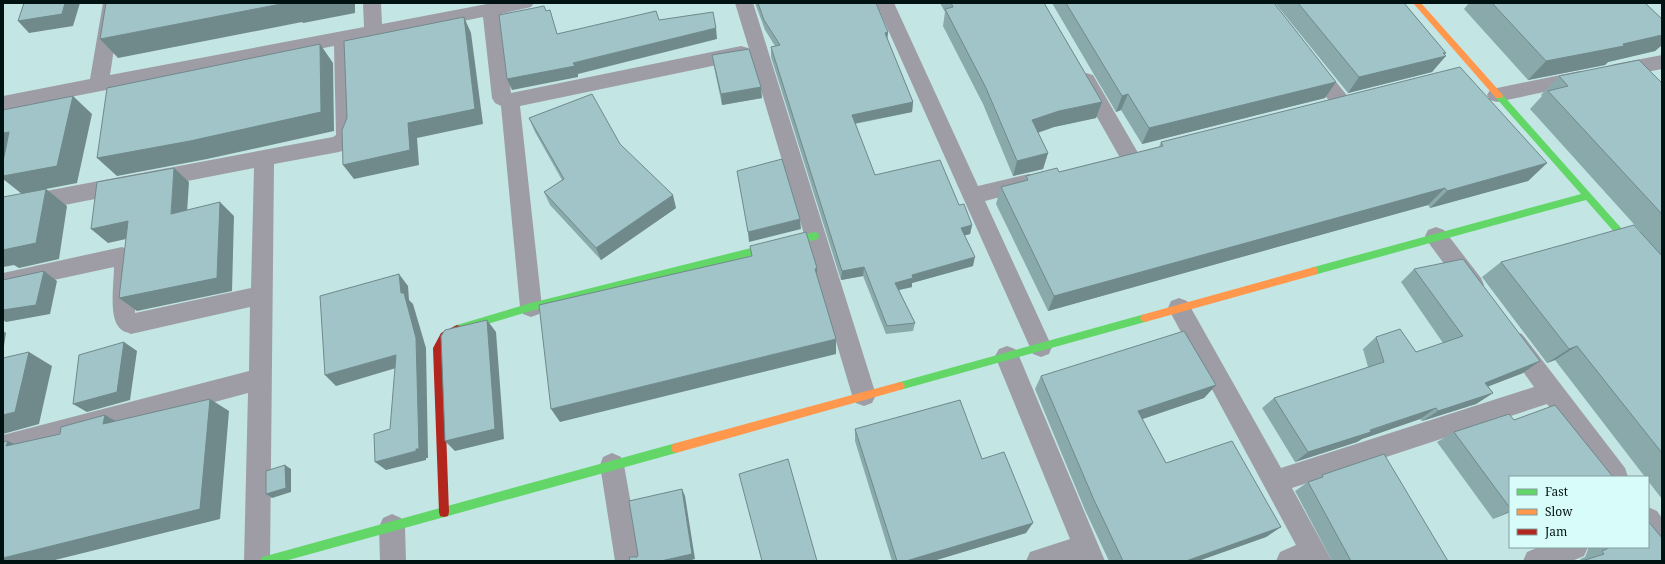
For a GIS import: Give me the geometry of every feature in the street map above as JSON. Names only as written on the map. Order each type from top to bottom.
[{"type":"street","points":[[99,85],[112,3]]},
{"type":"street","points":[[372,3],[373,32]]},
{"type":"street","points":[[3,104],[525,3]]},
{"type":"street","points":[[744,3],[864,395]]},
{"type":"street","points":[[885,3],[1041,347]]},
{"type":"street","points":[[1417,3],[1586,196],[1662,280]]},
{"type":"street","points":[[491,10],[502,98],[510,101],[758,49]]},
{"type":"street","points":[[3,208],[339,144],[345,139],[346,133],[343,38]]},
{"type":"street","points":[[1302,53],[1341,104]]},
{"type":"street","points":[[1497,95],[1662,62]]},
{"type":"street","points":[[1076,63],[1130,157]]},
{"type":"street","points":[[1452,76],[1475,70]]},
{"type":"street","points":[[1624,70],[1640,86]]},
{"type":"street","points":[[510,101],[531,307]]},
{"type":"street","points":[[257,561],[264,158]]},
{"type":"street","points":[[973,196],[1048,177]]},
{"type":"street","points":[[266,561],[1041,347],[1436,236],[1586,196]]},
{"type":"street","points":[[444,512],[438,348],[440,340],[447,332],[531,307],[815,236]]},
{"type":"street","points":[[1436,236],[1487,305]]},
{"type":"street","points":[[3,282],[122,256],[125,258],[124,312],[126,320],[131,324],[262,295]]},
{"type":"street","points":[[1179,308],[1316,556],[1289,561]]},
{"type":"street","points":[[1501,323],[1615,476]]},
{"type":"street","points":[[1007,356],[1090,554],[1039,561]]},
{"type":"street","points":[[3,447],[260,379]]},
{"type":"street","points":[[1275,482],[1552,392]]},
{"type":"street","points":[[612,465],[628,561]]},
{"type":"street","points":[[1649,522],[1662,539]]},
{"type":"street","points":[[392,527],[393,561]]},
{"type":"street","points":[[1536,561],[1572,548]]},
{"type":"building","points":[[24,3],[65,3],[62,14],[18,21]]},
{"type":"building","points":[[106,3],[286,3],[100,39]]},
{"type":"building","points":[[758,3],[876,3],[888,32],[885,33],[913,102],[852,115],[875,175],[940,160],[959,205],[964,204],[972,225],[961,228],[975,257],[912,275],[913,278],[895,283],[915,323],[887,326],[864,267],[842,271],[771,47],[780,45],[764,20]]},
{"type":"building","points":[[951,3],[1044,3],[1102,102],[1059,111],[1032,120],[1048,153],[1017,161],[986,88],[945,9],[953,7]]},
{"type":"building","points":[[1066,3],[1274,3],[1336,82],[1149,128],[1128,94],[1122,96]]},
{"type":"building","points":[[1298,3],[1404,3],[1446,53],[1443,53],[1446,56],[1359,77]]},
{"type":"building","points":[[1492,3],[1645,3],[1662,19],[1662,35],[1623,44],[1624,46],[1546,61]]},
{"type":"building","points":[[544,6],[546,11],[550,10],[557,34],[656,11],[659,20],[713,12],[716,28],[573,63],[575,66],[507,79],[499,15]]},
{"type":"building","points":[[464,17],[475,109],[408,123],[410,150],[343,165],[342,130],[347,118],[344,41]]},
{"type":"building","points":[[320,44],[321,112],[190,141],[97,158],[107,88]]},
{"type":"building","points":[[749,49],[761,87],[721,94],[712,55]]},
{"type":"building","points":[[1639,60],[1662,83],[1662,214],[1548,91],[1568,86],[1559,76]]},
{"type":"building","points":[[1460,67],[1547,163],[1447,191],[1445,188],[1054,296],[1001,187],[1028,180],[1026,176],[1057,168],[1059,172],[1163,146],[1161,142]]},
{"type":"building","points":[[592,94],[620,144],[673,195],[596,248],[544,192],[564,179],[529,118]]},
{"type":"building","points":[[73,96],[57,166],[3,176],[3,162],[9,132],[3,133],[3,110]]},
{"type":"building","points":[[782,159],[800,219],[748,232],[737,171]]},
{"type":"building","points":[[174,168],[171,214],[220,202],[217,278],[119,298],[128,221],[91,229],[97,182]]},
{"type":"building","points":[[46,189],[36,243],[3,250],[3,197]]},
{"type":"building","points":[[1634,225],[1662,256],[1662,453],[1577,346],[1569,349],[1501,262]]},
{"type":"building","points":[[806,232],[817,268],[815,269],[836,339],[551,409],[539,305],[752,256],[750,246]]},
{"type":"building","points":[[1463,259],[1540,361],[1485,383],[1493,393],[1438,411],[1436,408],[1370,430],[1371,432],[1308,452],[1274,398],[1384,362],[1376,337],[1400,329],[1416,352],[1463,336],[1414,269]]},
{"type":"building","points":[[44,271],[36,305],[3,310],[3,280]]},
{"type":"building","points":[[399,274],[401,293],[404,293],[416,338],[419,449],[375,462],[374,434],[390,429],[396,355],[325,375],[320,296]]},
{"type":"building","points":[[487,320],[495,429],[445,441],[441,336],[445,330]]},
{"type":"building","points":[[1184,331],[1216,385],[1138,411],[1166,463],[1232,441],[1281,527],[1186,561],[1123,561],[1094,500],[1041,376]]},
{"type":"building","points":[[124,342],[117,392],[73,404],[79,355]]},
{"type":"building","points":[[29,352],[15,412],[3,415],[3,358]]},
{"type":"building","points":[[210,399],[200,509],[3,558],[3,442],[8,441],[6,446],[60,434],[61,427],[105,415],[103,424]]},
{"type":"building","points":[[960,400],[982,459],[1004,452],[1033,523],[906,561],[897,561],[855,429]]},
{"type":"building","points":[[1555,405],[1612,476],[1509,476],[1509,507],[1454,432],[1509,414],[1514,420]]},
{"type":"building","points":[[1384,454],[1448,561],[1351,561],[1308,482],[1323,477],[1322,475]]},
{"type":"building","points":[[788,459],[817,561],[762,561],[739,474]]},
{"type":"building","points":[[285,465],[286,488],[266,494],[266,471]]},
{"type":"building","points":[[682,489],[692,554],[661,561],[630,561],[629,557],[637,557],[638,555],[629,501]]},
{"type":"building","points":[[1649,522],[1662,538],[1662,561],[1582,561],[1604,554],[1602,551],[1607,549],[1649,548]]},
{"type":"traffic: fast","points":[[1499,96],[1662,280]]},
{"type":"traffic: fast","points":[[1314,271],[1586,196]]},
{"type":"traffic: fast","points":[[457,329],[531,307],[815,236]]},
{"type":"traffic: fast","points":[[900,386],[1145,318]]},
{"type":"traffic: fast","points":[[266,561],[676,448]]},
{"type":"traffic: slow","points":[[1417,3],[1499,96]]},
{"type":"traffic: slow","points":[[1145,318],[1314,271]]},
{"type":"traffic: slow","points":[[676,448],[900,386]]},
{"type":"traffic: jam","points":[[444,512],[438,348],[444,336],[457,329]]}]
